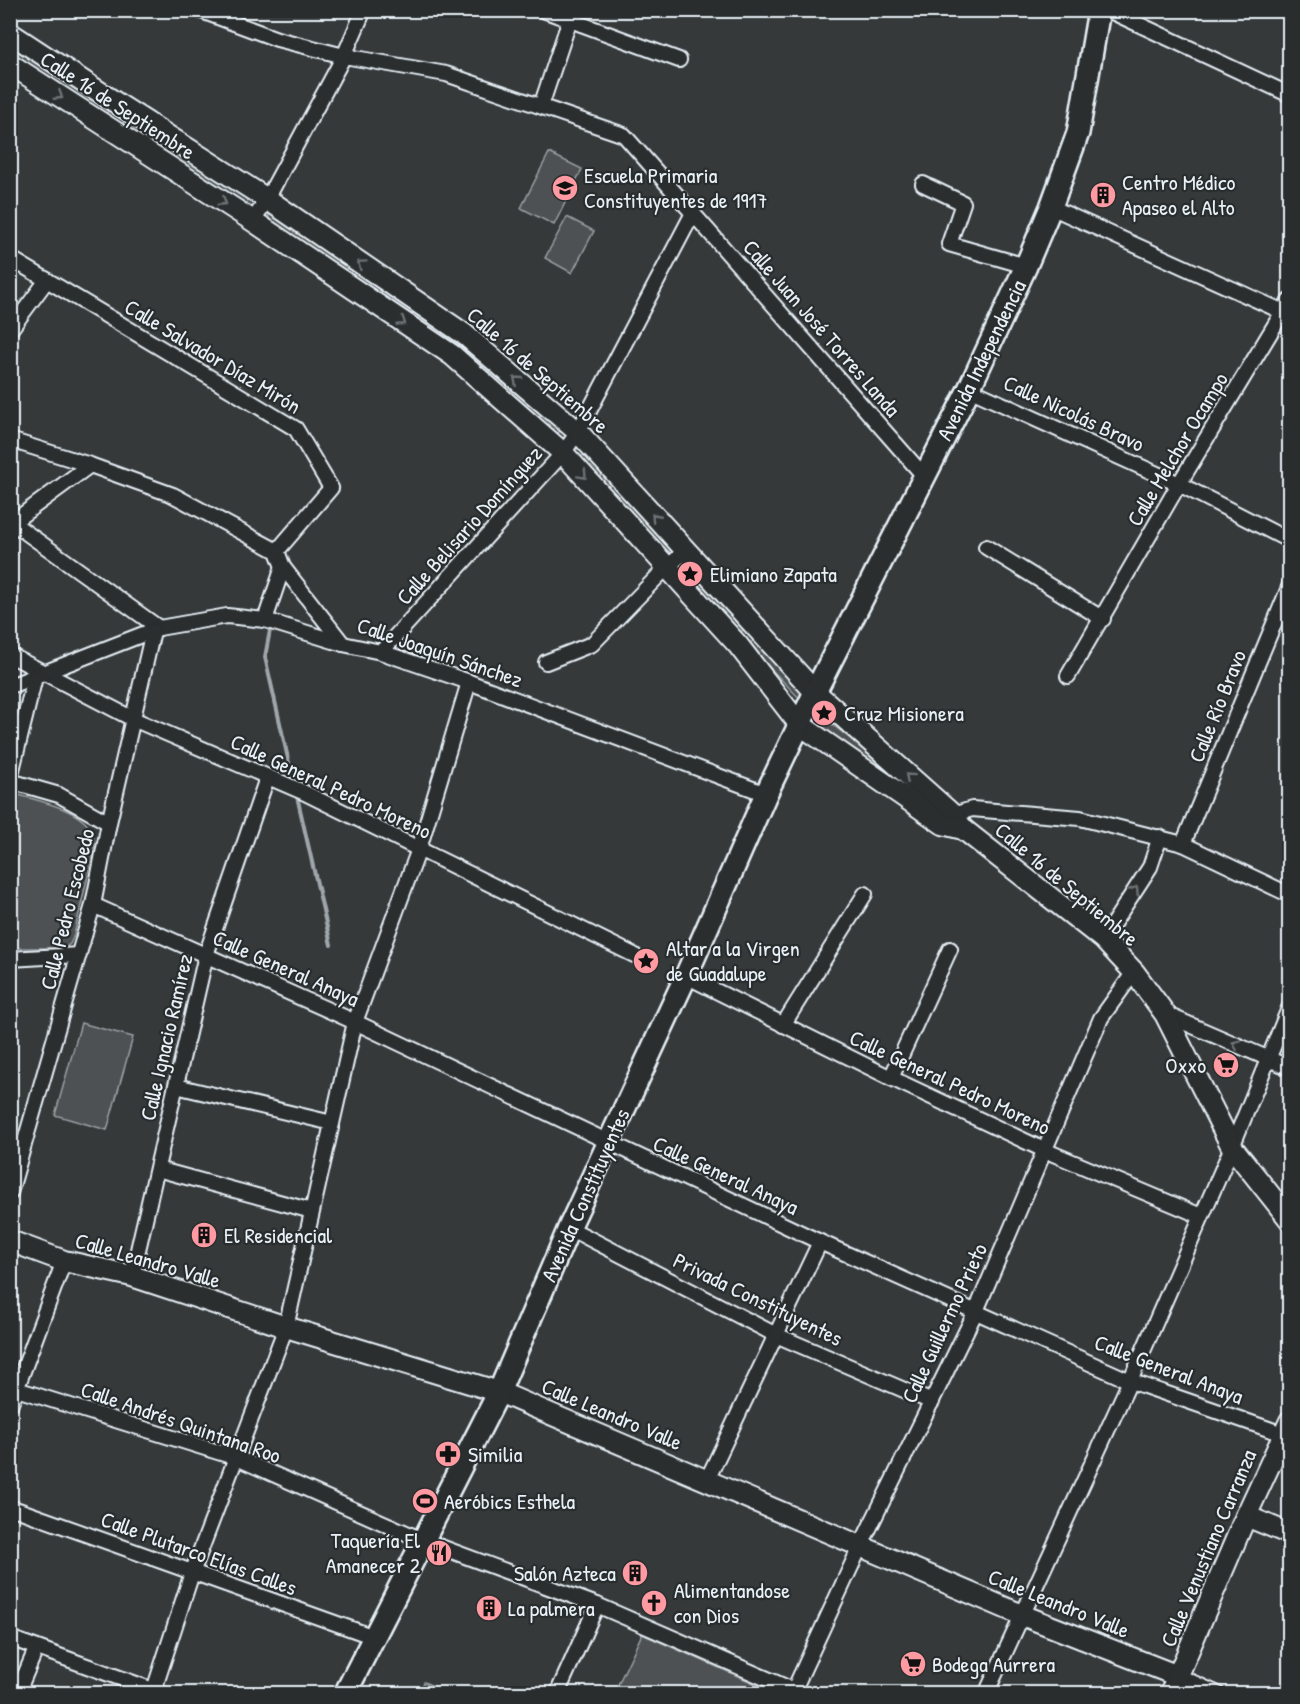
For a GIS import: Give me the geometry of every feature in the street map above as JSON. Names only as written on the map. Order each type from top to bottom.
[{"type":"main road","name":"Avenida Independencia","points":[[815,692],[969,388],[1051,207],[1078,133],[1099,10]]},
{"type":"main road","name":"Avenida Constituyentes","points":[[345,1694],[499,1392],[569,1228],[686,976],[766,794],[815,692]]},
{"type":"street","name":"Calle Juan José Torres Landa","points":[[200,10],[276,39],[344,56],[446,74],[624,135],[924,476]]},
{"type":"street","points":[[253,221],[344,56],[364,10]]},
{"type":"street","points":[[543,10],[572,15],[679,60]]},
{"type":"street","points":[[1108,10],[1290,95]]},
{"type":"street","points":[[541,106],[572,15]]},
{"type":"street","name":"Calle 16 de Septiembre","points":[[10,33],[118,105],[267,199],[464,334],[578,432],[815,692],[953,823]]},
{"type":"street","name":"Calle 16 de Septiembre","points":[[10,64],[253,221],[452,356],[563,453],[738,645],[799,724],[953,823],[1103,939],[1134,972],[1165,1014],[1232,1147],[1290,1220]]},
{"type":"street","points":[[104,125],[118,105]]},
{"type":"street","points":[[923,184],[963,204],[950,244],[1026,266]]},
{"type":"street","points":[[1051,207],[1287,309]]},
{"type":"street","name":"Calle Belisario Domínguez","points":[[381,652],[563,453],[578,432],[693,213]]},
{"type":"street","name":"Calle Salvador Díaz Mirón","points":[[10,258],[296,429],[332,488],[277,551]]},
{"type":"street","points":[[10,330],[47,280]]},
{"type":"street","name":"Calle Melchor Ocampo","points":[[1068,676],[1179,484],[1287,309]]},
{"type":"street","points":[[452,356],[464,334]]},
{"type":"street","name":"Calle Nicolás Bravo","points":[[969,388],[1179,484],[1290,541]]},
{"type":"street","points":[[10,440],[90,465],[173,495],[277,551]]},
{"type":"street","points":[[90,465],[11,522],[156,630]]},
{"type":"street","points":[[986,547],[1102,619]]},
{"type":"street","name":"Calle Joaquín Sánchez","points":[[277,551],[284,567],[343,644],[381,652],[469,682],[766,794]]},
{"type":"street","points":[[546,662],[592,644],[667,567],[686,551]]},
{"type":"street","points":[[264,620],[284,567]]},
{"type":"street","name":"Calle Río Bravo","points":[[1183,844],[1286,608],[1290,585]]},
{"type":"street","points":[[10,686],[156,630],[227,616],[264,620],[343,644]]},
{"type":"street","points":[[738,645],[756,627]]},
{"type":"street","name":"Calle Pedro Escobedo","points":[[10,1193],[93,905],[109,823],[156,630]]},
{"type":"street","name":"Calle General Pedro Moreno","points":[[10,655],[40,675],[133,719],[267,778],[284,783],[634,955]]},
{"type":"street","points":[[40,675],[10,779],[59,795],[109,823]]},
{"type":"street","points":[[10,1638],[158,1692],[192,1573],[286,1327],[355,1022],[419,849],[469,682]]},
{"type":"street","name":"Calle Ignacio Ramírez","points":[[132,1276],[206,955],[267,778]]},
{"type":"street","points":[[953,823],[972,809],[1080,818],[1183,844],[1290,895]]},
{"type":"street","points":[[1103,939],[1150,867],[1160,837]]},
{"type":"street","points":[[783,1025],[865,894]]},
{"type":"street","name":"Calle General Anaya","points":[[93,905],[355,1022],[820,1242],[1131,1381],[1286,1428]]},
{"type":"street","points":[[891,1078],[950,949]]},
{"type":"street","points":[[10,959],[79,955]]},
{"type":"street","name":"Calle Guillermo Prieto","points":[[796,1692],[860,1546],[975,1311],[1101,1018],[1134,972]]},
{"type":"street","name":"Calle General Pedro Moreno","points":[[686,976],[891,1078],[1044,1150],[1201,1216]]},
{"type":"street","points":[[986,1694],[1131,1381],[1290,1006]]},
{"type":"street","points":[[1165,1014],[1290,1068]]},
{"type":"street","points":[[176,1086],[332,1123]]},
{"type":"street","points":[[157,1169],[312,1211]]},
{"type":"street","name":"Privada Constituyentes","points":[[569,1228],[776,1335],[932,1402]]},
{"type":"street","name":"Calle Leandro Valle","points":[[10,1241],[64,1261],[132,1276],[286,1327],[499,1392],[1022,1615],[1174,1685]]},
{"type":"street","points":[[707,1480],[820,1242]]},
{"type":"street","points":[[10,1406],[14,1388],[64,1261]]},
{"type":"street","name":"Calle Andrés Quintana Roo","points":[[14,1388],[237,1458],[422,1540],[597,1605],[796,1692]]},
{"type":"street","name":"Calle Venustiano Carranza","points":[[1174,1685],[1286,1428]]},
{"type":"street","name":"Calle Plutarco Elías Calles","points":[[10,1507],[374,1637]]},
{"type":"street","points":[[1246,1516],[1290,1534]]},
{"type":"street","points":[[557,1694],[597,1605]]},
{"type":"street","points":[[17,1694],[36,1649]]},
{"type":"street","points":[[1174,1685],[1218,1694]]},
{"type":"shaded area","points":[[10,40],[111,107],[106,114],[11,54]]},
{"type":"shaded area","points":[[127,117],[259,202],[254,211],[121,126]]},
{"type":"shaded area","points":[[549,153],[582,169],[554,225],[521,208]]},
{"type":"shaded area","points":[[273,209],[455,338],[450,345],[266,220]]},
{"type":"shaded area","points":[[567,217],[594,231],[572,273],[545,258]]},
{"type":"shaded area","points":[[469,347],[564,427],[555,436],[461,357]]},
{"type":"shaded area","points":[[586,452],[673,548],[666,554],[578,460]]},
{"type":"shaded area","points":[[687,563],[746,628],[738,634],[679,570]]},
{"type":"shaded area","points":[[756,638],[807,691],[800,699],[748,645]]},
{"type":"shaded area","points":[[815,711],[930,801],[933,808],[808,721]]},
{"type":"shaded area","points":[[11,793],[66,810],[88,826],[94,837],[94,850],[74,935],[70,944],[64,948],[11,948]]},
{"type":"shaded area","points":[[81,1023],[133,1037],[107,1130],[55,1115]]},
{"type":"shaded area","points":[[642,1634],[776,1693],[614,1693]]},
{"type":"shaded area","points":[[424,1682],[449,1693],[419,1693]]},
{"type":"waterway","points":[[271,625],[265,657],[294,785]]},
{"type":"waterway","points":[[296,792],[331,945]]},
{"type":"place","name":"Escuela Primaria Constituyentes de 1917","points":[[565,188]]},
{"type":"place","name":"Centro Médico Apaseo el Alto","points":[[1103,195]]},
{"type":"place","name":"Elimiano Zapata","points":[[690,574]]},
{"type":"place","name":"Cruz Misionera","points":[[824,713]]},
{"type":"place","name":"Altar a la Virgen de Guadalupe","points":[[646,961]]},
{"type":"place","name":"Oxxo","points":[[1226,1065]]},
{"type":"place","name":"El Residencial","points":[[204,1235]]},
{"type":"place","name":"Similia","points":[[448,1454]]},
{"type":"place","name":"Aeróbics Esthela","points":[[425,1501]]},
{"type":"place","name":"Taquería El Amanecer 2","points":[[439,1553]]},
{"type":"place","name":"Salón Azteca","points":[[635,1573]]},
{"type":"place","name":"Alimentandose con Dios","points":[[654,1603]]},
{"type":"place","name":"La palmera","points":[[489,1608]]},
{"type":"place","name":"Bodega Aurrera","points":[[913,1664]]}]
